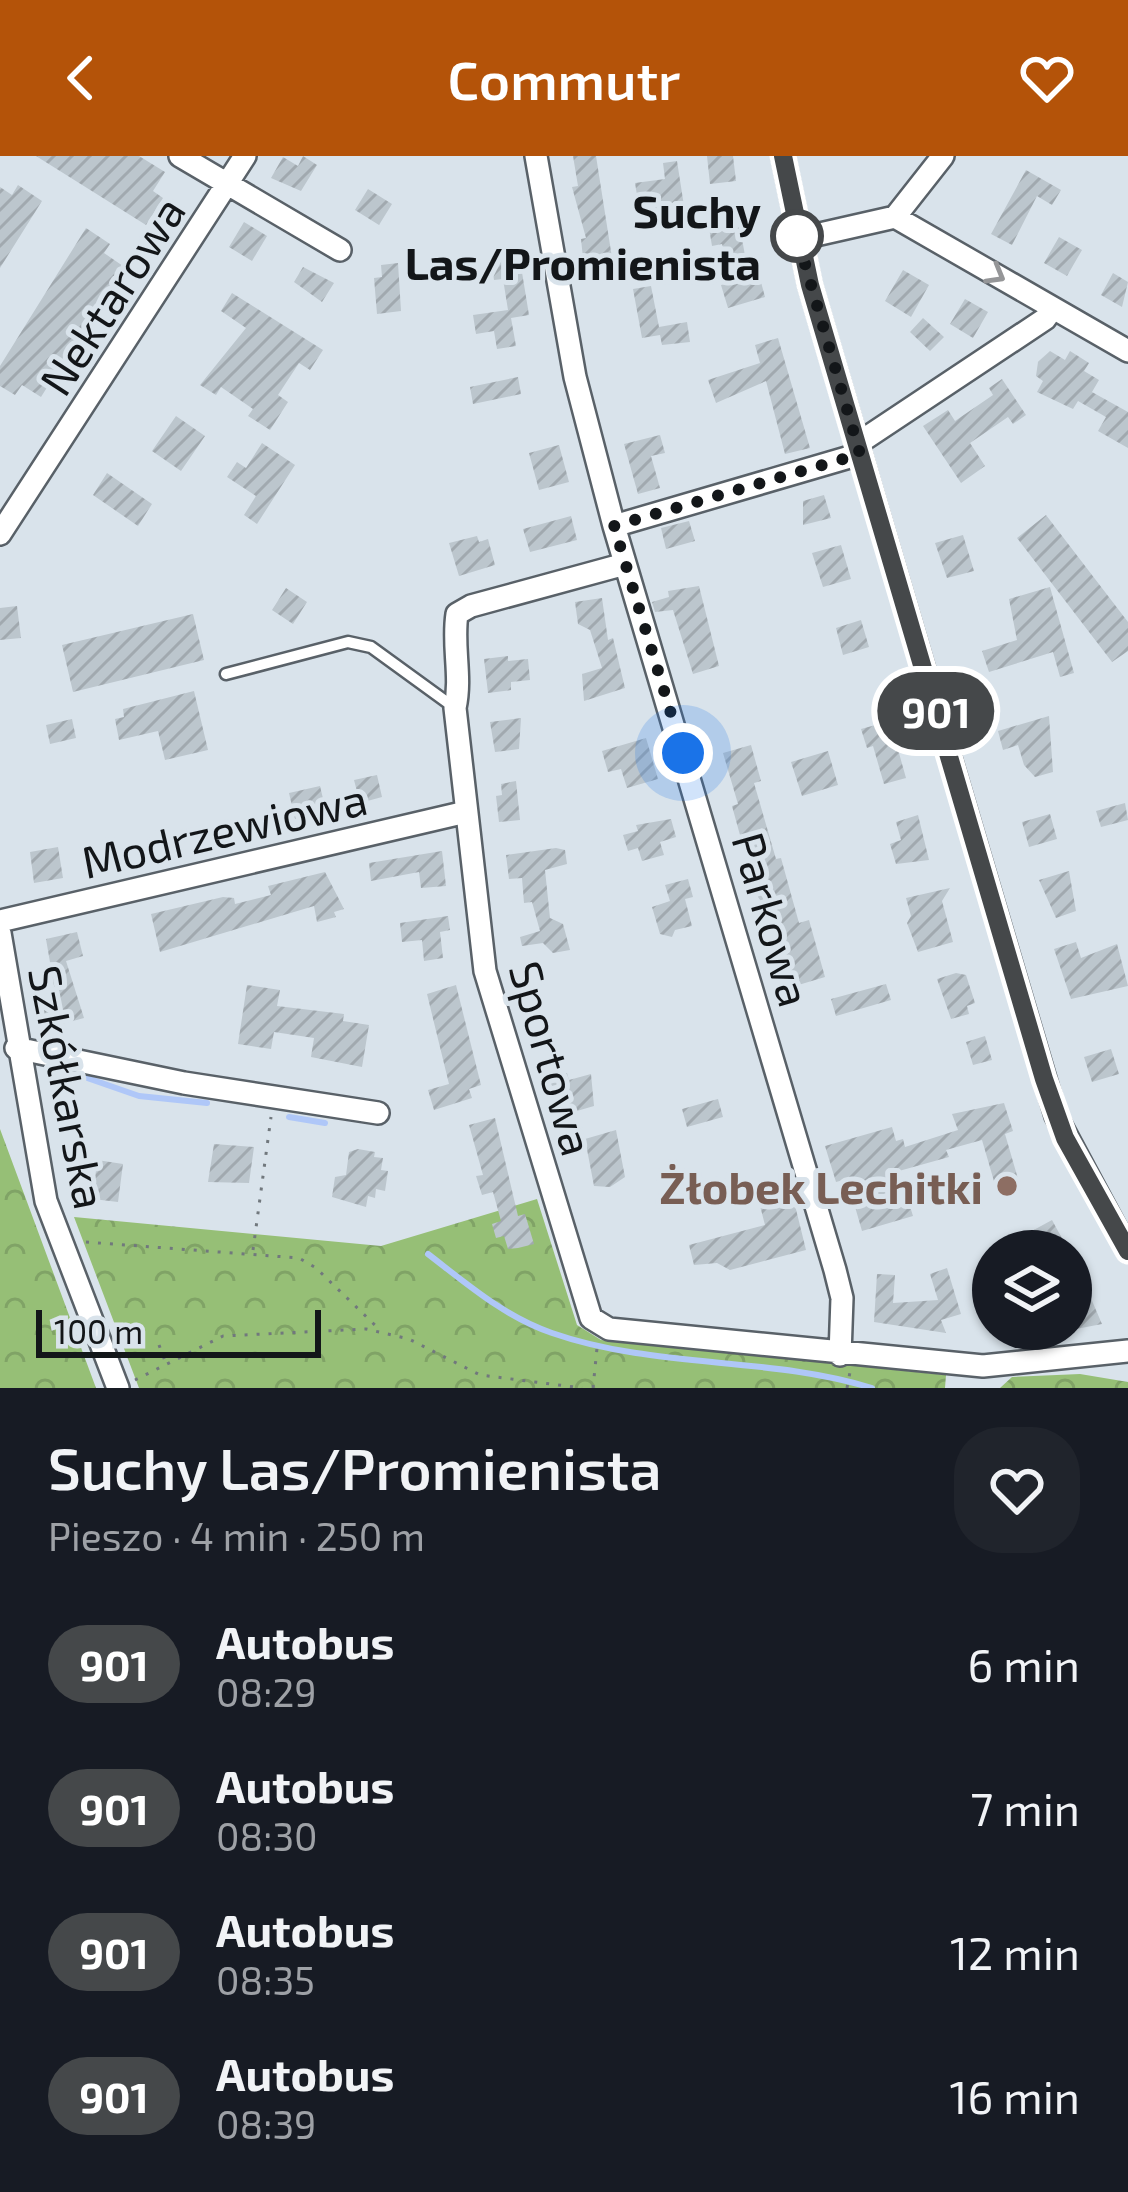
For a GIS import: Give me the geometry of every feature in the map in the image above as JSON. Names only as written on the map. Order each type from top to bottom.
[{"type":"street","points":[[180,156],[340,250]]},
{"type":"street","name":"Nektarowa","points":[[0,534],[245,156]]},
{"type":"street","name":"Parkowa","points":[[536,156],[575,377],[625,564],[835,1270],[842,1298],[845,1362]]},
{"type":"street","points":[[783,156],[798,239],[1056,1116],[1128,1251]]},
{"type":"street","points":[[798,239],[895,217],[943,156]]},
{"type":"street","points":[[895,217],[1128,351]]},
{"type":"street","points":[[614,526],[859,449],[1045,319],[1053,308]]},
{"type":"street","name":"Sportowa","points":[[625,564],[457,614],[460,686],[455,708],[485,971],[591,1318],[609,1329],[961,1377],[1128,1351]]},
{"type":"street","name":"Modrzewiowa","points":[[0,921],[466,812]]},
{"type":"street","name":"Szkółkarska","points":[[0,933],[16,1048],[46,1202],[126,1385]]},
{"type":"street","points":[[16,1048],[378,1113]]},
{"type":"lane","points":[[226,674],[348,642],[371,647],[455,708]]},
{"type":"path","points":[[253,1254],[274,1097]]},
{"type":"path","points":[[79,1242],[309,1262],[380,1329],[479,1375],[583,1388]]},
{"type":"path","points":[[126,1385],[223,1336],[380,1329]]},
{"type":"path","points":[[593,1388],[598,1337]]},
{"type":"path","points":[[159,1345],[166,1364]]},
{"type":"path","points":[[845,1362],[847,1388]]},
{"type":"green space","points":[[0,1129],[96,1388],[0,1388]]},
{"type":"green space","points":[[537,1199],[577,1325],[601,1340],[946,1375],[945,1388],[139,1388],[74,1217],[381,1246]]},
{"type":"green space","points":[[1080,1374],[1128,1382],[1128,1388],[1000,1388],[1012,1377]]},
{"type":"building","points":[[36,156],[139,156],[165,172],[153,191],[163,198],[146,225]]},
{"type":"building","points":[[303,156],[317,165],[301,191],[271,178],[283,157],[298,166]]},
{"type":"building","points":[[573,156],[596,156],[613,264],[584,267],[581,239],[586,238],[572,187],[578,186]]},
{"type":"building","points":[[707,156],[733,156],[736,181],[710,184]]},
{"type":"building","points":[[677,161],[684,206],[640,213],[635,183],[665,179],[663,163]]},
{"type":"building","points":[[1026,170],[1061,190],[1052,205],[1037,196],[1012,245],[991,234]]},
{"type":"building","points":[[18,185],[42,201],[0,268],[0,187],[12,195]]},
{"type":"building","points":[[368,189],[392,204],[379,225],[355,210]]},
{"type":"building","points":[[737,211],[746,261],[752,272],[758,271],[765,297],[728,308],[721,285],[733,282],[722,244],[712,246],[707,216]]},
{"type":"building","points":[[244,222],[267,236],[252,261],[229,247]]},
{"type":"building","points":[[86,228],[110,244],[104,253],[123,266],[41,397],[22,385],[15,395],[0,386],[0,366]]},
{"type":"building","points":[[1059,237],[1082,250],[1067,276],[1044,263]]},
{"type":"building","points":[[513,246],[514,255],[519,254],[529,315],[511,318],[516,346],[497,349],[494,331],[476,334],[473,315],[508,310],[503,279],[494,280],[491,259],[496,258],[495,249]]},
{"type":"building","points":[[398,263],[401,311],[377,314],[374,278],[382,277],[381,265]]},
{"type":"building","points":[[303,267],[334,283],[322,302],[294,282]]},
{"type":"building","points":[[903,270],[929,285],[911,317],[885,301]]},
{"type":"building","points":[[1113,273],[1128,282],[1122,307],[1101,295]]},
{"type":"building","points":[[651,286],[659,327],[687,322],[690,342],[662,345],[660,335],[642,338],[633,289]]},
{"type":"building","points":[[232,293],[323,350],[310,370],[299,363],[278,395],[288,402],[270,430],[248,416],[253,409],[221,387],[216,395],[200,385],[246,328],[221,311]]},
{"type":"building","points":[[965,299],[988,312],[973,338],[950,324]]},
{"type":"building","points":[[923,318],[944,337],[930,351],[910,332]]},
{"type":"building","points":[[778,338],[810,448],[785,454],[766,381],[716,403],[708,380],[760,363],[755,345]]},
{"type":"building","points":[[1050,351],[1065,360],[1070,351],[1089,363],[1084,371],[1099,380],[1092,392],[1128,412],[1128,448],[1098,431],[1106,417],[1078,401],[1073,409],[1037,392],[1043,381],[1036,376],[1038,362]]},
{"type":"building","points":[[518,377],[521,394],[473,404],[470,387]]},
{"type":"building","points":[[1002,379],[1026,415],[1013,424],[1008,417],[970,443],[985,466],[961,483],[923,426],[948,410],[955,421],[993,395],[989,388]]},
{"type":"building","points":[[176,416],[205,436],[181,471],[152,451]]},
{"type":"building","points":[[660,435],[665,453],[651,456],[660,488],[638,494],[624,444]]},
{"type":"building","points":[[262,443],[295,465],[257,524],[244,515],[256,496],[227,477],[237,462],[246,468]]},
{"type":"building","points":[[559,445],[569,482],[539,490],[529,453]]},
{"type":"building","points":[[107,473],[152,504],[138,526],[93,495]]},
{"type":"building","points":[[824,495],[831,518],[803,525],[803,501]]},
{"type":"building","points":[[1046,515],[1128,622],[1128,651],[1112,662],[1017,538]]},
{"type":"building","points":[[571,516],[577,540],[530,552],[523,529]]},
{"type":"building","points":[[689,521],[695,541],[666,549],[661,528]]},
{"type":"building","points":[[963,535],[974,571],[947,578],[935,543]]},
{"type":"building","points":[[477,536],[479,542],[488,539],[495,565],[459,576],[449,543]]},
{"type":"building","points":[[841,545],[851,579],[823,587],[812,553]]},
{"type":"building","points":[[699,586],[719,666],[693,674],[673,610],[655,612],[652,602],[669,597],[668,591]]},
{"type":"building","points":[[1050,587],[1074,673],[1060,677],[1053,652],[989,672],[982,651],[1017,640],[1009,599]]},
{"type":"building","points":[[286,588],[307,602],[293,624],[272,610]]},
{"type":"building","points":[[602,598],[608,640],[613,638],[625,688],[584,701],[582,674],[602,668],[590,630],[578,624],[575,602]]},
{"type":"building","points":[[17,606],[21,638],[0,640],[0,608]]},
{"type":"building","points":[[193,614],[204,660],[73,692],[62,645]]},
{"type":"building","points":[[861,620],[869,647],[843,655],[836,628]]},
{"type":"building","points":[[508,656],[508,661],[528,659],[530,680],[511,682],[511,690],[488,693],[484,659]]},
{"type":"building","points":[[194,691],[208,750],[165,760],[158,731],[119,740],[115,719],[124,717],[123,709]]},
{"type":"building","points":[[1049,716],[1053,772],[1035,777],[1024,765],[1018,745],[1003,750],[998,731]]},
{"type":"building","points":[[521,718],[519,749],[495,752],[490,722]]},
{"type":"building","points":[[72,719],[76,738],[50,744],[46,725]]},
{"type":"building","points":[[890,721],[906,778],[884,784],[873,746],[867,748],[861,729]]},
{"type":"building","points":[[646,738],[658,779],[627,788],[621,769],[608,772],[602,751]]},
{"type":"building","points":[[751,745],[761,781],[754,783],[776,859],[781,858],[799,923],[809,920],[825,977],[795,986],[771,905],[765,907],[758,897],[748,844],[743,846],[732,806],[738,804],[723,753]]},
{"type":"building","points":[[828,751],[838,785],[802,796],[791,762]]},
{"type":"building","points":[[377,775],[382,797],[360,803],[354,780]]},
{"type":"building","points":[[516,781],[520,820],[499,822],[496,796],[502,795],[501,784]]},
{"type":"building","points":[[320,786],[326,811],[295,819],[289,793]]},
{"type":"building","points":[[1125,803],[1128,820],[1101,827],[1096,811]]},
{"type":"building","points":[[1050,814],[1057,839],[1029,847],[1022,822]]},
{"type":"building","points":[[918,815],[929,860],[896,864],[890,844],[901,840],[896,822]]},
{"type":"building","points":[[671,819],[676,837],[660,842],[664,855],[642,861],[638,848],[628,851],[623,835],[638,831],[636,825]]},
{"type":"building","points":[[58,847],[63,878],[34,883],[30,852]]},
{"type":"building","points":[[565,850],[567,864],[545,870],[550,918],[563,924],[570,950],[553,953],[543,943],[522,946],[520,937],[540,931],[532,902],[524,903],[522,878],[509,879],[506,855]]},
{"type":"building","points":[[442,851],[446,886],[421,888],[419,872],[371,881],[369,863]]},
{"type":"building","points":[[1069,871],[1076,911],[1056,918],[1039,880]]},
{"type":"building","points":[[325,872],[344,909],[334,912],[336,917],[317,922],[314,906],[160,952],[151,914],[223,897],[234,898],[235,904],[271,895],[268,886]]},
{"type":"building","points":[[688,879],[693,897],[685,899],[692,926],[675,930],[672,937],[660,934],[652,907],[670,901],[665,885]]},
{"type":"building","points":[[950,888],[942,901],[953,942],[918,952],[907,923],[911,916],[906,898]]},
{"type":"building","points":[[448,916],[450,930],[440,932],[443,958],[424,961],[422,940],[402,942],[400,923]]},
{"type":"building","points":[[77,932],[83,956],[66,961],[84,1018],[43,1029],[38,1008],[57,1003],[46,939]]},
{"type":"building","points":[[1076,942],[1081,958],[1117,944],[1128,986],[1071,999],[1054,949]]},
{"type":"building","points":[[966,975],[975,1003],[967,1006],[969,1014],[951,1019],[937,979]]},
{"type":"building","points":[[886,984],[891,1000],[836,1016],[831,999]]},
{"type":"building","points":[[247,985],[280,990],[277,1006],[344,1014],[343,1021],[369,1025],[362,1067],[311,1057],[314,1038],[274,1032],[271,1049],[238,1044]]},
{"type":"building","points":[[456,985],[481,1085],[469,1089],[472,1098],[434,1110],[428,1090],[449,1084],[427,994]]},
{"type":"building","points":[[985,1036],[992,1060],[973,1065],[966,1042]]},
{"type":"building","points":[[1111,1049],[1119,1074],[1092,1082],[1084,1057]]},
{"type":"building","points":[[567,1073],[569,1080],[591,1074],[594,1106],[563,1115],[549,1078]]},
{"type":"building","points":[[718,1099],[723,1117],[687,1127],[682,1109]]},
{"type":"building","points":[[1004,1103],[1013,1131],[1005,1134],[1021,1189],[998,1195],[982,1140],[946,1150],[949,1157],[899,1171],[913,1216],[862,1231],[847,1179],[836,1182],[825,1146],[892,1127],[896,1141],[903,1139],[905,1147],[958,1130],[952,1114]]},
{"type":"building","points":[[495,1118],[518,1216],[525,1214],[534,1244],[518,1248],[508,1249],[504,1236],[496,1238],[492,1224],[501,1221],[493,1192],[482,1195],[476,1176],[483,1175],[469,1125]]},
{"type":"building","points":[[616,1130],[625,1177],[610,1187],[594,1186],[585,1139]]},
{"type":"building","points":[[214,1144],[254,1147],[249,1183],[208,1182]]},
{"type":"building","points":[[349,1152],[375,1152],[374,1157],[383,1158],[381,1170],[388,1171],[385,1191],[376,1189],[366,1207],[332,1197],[335,1177],[346,1175]]},
{"type":"building","points":[[97,1160],[123,1164],[118,1202],[93,1199]]},
{"type":"building","points":[[790,1185],[806,1250],[730,1270],[717,1263],[694,1265],[689,1245],[765,1225],[757,1194]]},
{"type":"building","points":[[1052,1220],[1057,1230],[1034,1230]]},
{"type":"building","points":[[947,1268],[961,1314],[941,1320],[946,1333],[874,1322],[877,1274],[895,1275],[893,1303],[938,1300],[930,1274]]},
{"type":"building","points":[[1092,1301],[1102,1324],[1092,1326]]},
{"type":"waterway","points":[[70,1072],[139,1096],[207,1103]]},
{"type":"waterway","points":[[289,1117],[325,1123]]},
{"type":"waterway","points":[[428,1254],[502,1309],[552,1333],[631,1352],[793,1371],[872,1388]]},
{"type":"bus line","name":"901","points":[[783,156],[810,285],[1044,1079],[1065,1138],[1128,1251]]},
{"type":"place","name":"Suchy Las/Promienista","points":[[797,236]]},
{"type":"place","name":"Żłobek Lechitki","points":[[1007,1186]]},
{"type":"route","points":[[683,753],[614,526],[860,454],[797,236]]}]
